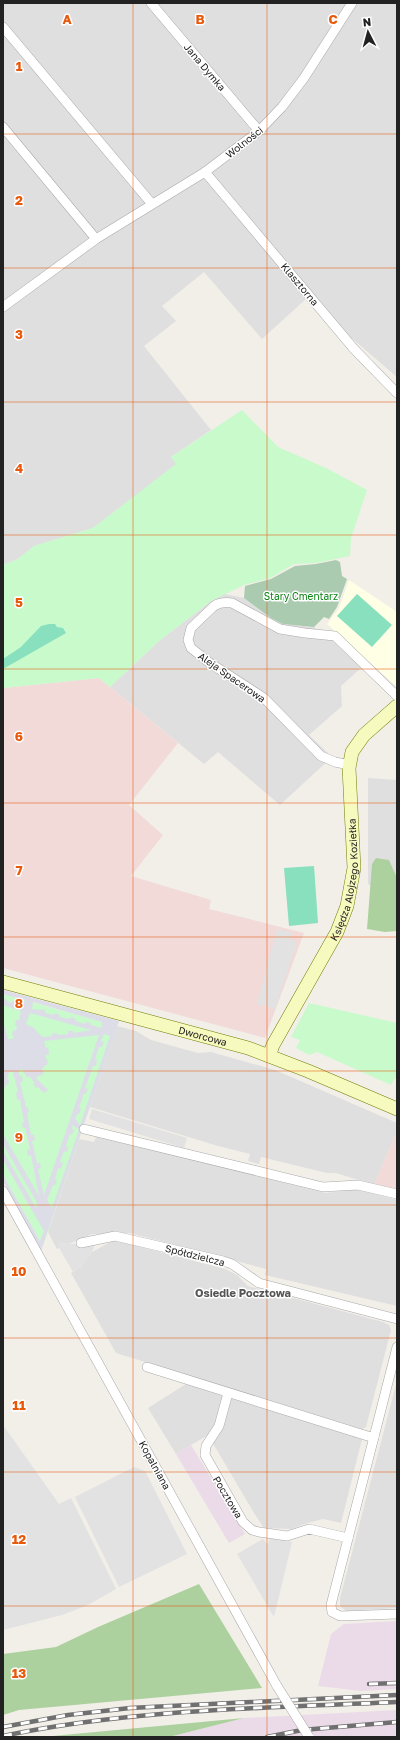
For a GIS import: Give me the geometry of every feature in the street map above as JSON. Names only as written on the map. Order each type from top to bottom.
[{"type":"main road","name":"Księdza Alojzego Koziełka","points":[[269,1056],[337,932],[347,906],[353,878],[354,862],[350,765],[352,752],[364,735],[397,706]]},
{"type":"main road","name":"Dworcowa","points":[[3,982],[191,1032],[269,1056],[397,1109]]},
{"type":"street","name":"Jana Dymka","points":[[151,3],[259,131]]},
{"type":"street","name":"Wolności","points":[[5,302],[96,239],[205,172],[259,131],[282,107],[304,78],[352,3]]},
{"type":"street","points":[[3,27],[152,204]]},
{"type":"street","points":[[3,127],[96,239]]},
{"type":"street","name":"Klasztorna","points":[[205,172],[354,349],[397,393]]},
{"type":"street","name":"Aleja Spacerowa","points":[[350,765],[335,762],[321,756],[264,698],[210,663],[194,650],[188,640],[191,628],[218,603],[227,602],[232,603],[280,629],[305,634],[335,636],[397,696]]},
{"type":"street","points":[[84,1129],[323,1187],[358,1185],[397,1194]]},
{"type":"street","name":"Kopalniana","points":[[3,1191],[277,1686],[309,1737]]},
{"type":"street","name":"Spółdzielcza","points":[[81,1243],[115,1236],[216,1259],[232,1264],[259,1283],[397,1319]]},
{"type":"street","points":[[397,1347],[331,1601],[332,1612],[340,1616],[397,1614]]},
{"type":"street","points":[[148,1368],[374,1438]]},
{"type":"street","name":"Pocztowa","points":[[228,1393],[219,1426],[206,1446],[205,1455],[243,1522],[252,1530],[259,1532],[287,1536],[309,1529],[348,1538]]},
{"type":"shaded area","points":[[3,3],[397,3],[397,377],[306,299],[262,339],[204,272],[162,306],[176,321],[144,346],[211,430],[171,457],[177,464],[93,528],[34,546],[18,559],[3,565]]},
{"type":"shaded area","points":[[349,580],[397,612],[397,687],[327,624],[339,608]]},
{"type":"shaded area","points":[[225,594],[244,598],[271,618],[283,624],[314,627],[334,642],[361,668],[341,686],[342,706],[309,735],[332,757],[280,805],[218,752],[204,764],[110,687],[159,641],[211,601]]},
{"type":"shaded area","points":[[99,678],[178,743],[129,805],[163,835],[131,876],[211,900],[209,909],[304,933],[265,1038],[3,968],[3,688]]},
{"type":"shaded area","points":[[368,778],[397,780],[397,902],[368,884]]},
{"type":"shaded area","points":[[277,929],[292,932],[290,939],[297,943],[275,1009],[257,1004]]},
{"type":"shaded area","points":[[3,990],[119,1021],[41,1251],[3,1181],[3,1175],[40,1241],[44,1231],[3,1160],[3,1151],[36,1208],[36,1201],[3,1144],[3,1134],[39,1196],[31,1155],[28,1156],[27,1150],[30,1149],[25,1128],[23,1128],[22,1122],[24,1122],[20,1100],[17,1100],[16,1093],[18,1092],[13,1072],[9,1072],[7,1079],[9,1080],[8,1085],[6,1084],[3,1093],[3,1021],[8,1039],[13,1039],[13,1030],[16,1031],[16,1020],[19,1020],[21,1011],[3,1005],[3,998],[7,1000],[7,1002],[12,1003],[12,1001],[18,1003],[17,1005],[22,1006],[25,1000],[3,994]],"holes":[[[33,1002],[102,1022],[101,1028],[91,1025],[91,1023],[86,1022],[85,1024],[75,1021],[76,1019],[70,1017],[69,1019],[60,1017],[60,1015],[55,1013],[54,1015],[45,1013],[45,1010],[32,1009]],[[30,1013],[91,1030],[74,1033],[73,1031],[68,1031],[68,1034],[58,1035],[57,1033],[52,1034],[52,1036],[42,1037],[34,1028],[26,1024]],[[104,1034],[110,1036],[80,1125],[75,1119],[81,1109],[79,1108],[84,1093],[86,1094],[88,1089],[85,1088],[93,1066],[96,1066],[97,1060],[95,1059],[99,1047],[102,1047],[104,1042],[101,1041]],[[99,1035],[44,1195],[38,1169],[41,1168],[40,1163],[37,1163],[32,1141],[35,1140],[34,1135],[31,1135],[27,1113],[29,1112],[28,1107],[26,1107],[20,1082],[23,1081],[22,1076],[20,1076],[18,1071],[22,1069],[27,1078],[29,1076],[35,1083],[33,1084],[36,1088],[38,1087],[44,1093],[48,1090],[36,1078],[39,1075],[41,1076],[44,1072],[42,1070],[45,1065],[47,1065],[48,1060],[46,1059],[46,1055],[49,1055],[48,1047],[46,1048],[44,1041]],[[73,1125],[79,1130],[52,1208],[47,1200],[53,1185],[55,1185],[57,1180],[55,1179],[58,1168],[61,1169],[63,1163],[60,1162],[64,1151],[67,1152],[68,1147],[66,1146],[70,1134],[72,1135],[74,1130],[72,1129]]]},
{"type":"shaded area","points":[[117,1026],[136,1031],[151,1040],[198,1053],[211,1052],[275,1070],[397,1123],[397,1131],[374,1185],[336,1173],[327,1173],[261,1157],[259,1164],[248,1161],[250,1154],[218,1146],[90,1107]]},
{"type":"shaded area","points":[[92,1109],[187,1138],[184,1148],[89,1119]]},
{"type":"shaded area","points":[[397,1131],[397,1190],[374,1185]]},
{"type":"shaded area","points":[[96,1137],[326,1193],[357,1189],[397,1200],[397,1306],[265,1275],[266,1269],[130,1233],[92,1234],[57,1249],[48,1232],[79,1139],[94,1142]]},
{"type":"shaded area","points":[[114,1240],[225,1269],[237,1275],[248,1286],[383,1322],[389,1325],[391,1330],[366,1427],[362,1429],[116,1353],[71,1273],[80,1268],[92,1252]]},
{"type":"shaded area","points":[[59,1241],[69,1244],[95,1243],[92,1252],[80,1268],[73,1272],[58,1246]]},
{"type":"shaded area","points":[[397,1381],[397,1608],[346,1611],[340,1606],[340,1598]]},
{"type":"shaded area","points":[[186,1384],[362,1439],[341,1523],[323,1519],[292,1529],[264,1528],[208,1435],[176,1454],[148,1408]]},
{"type":"shaded area","points":[[3,1425],[59,1504],[71,1498],[116,1589],[88,1605],[62,1615],[3,1630]]},
{"type":"shaded area","points":[[191,1445],[245,1534],[229,1543],[176,1454]]},
{"type":"shaded area","points":[[134,1467],[145,1471],[187,1554],[119,1587],[75,1497]]},
{"type":"shaded area","points":[[270,1538],[292,1542],[274,1617],[237,1554],[263,1539],[268,1545]]},
{"type":"shaded area","points":[[397,1621],[397,1689],[361,1691],[318,1686],[331,1634],[344,1624]]},
{"type":"shaded area","points":[[397,1710],[397,1737],[169,1737],[244,1718]]},
{"type":"green space","points":[[242,410],[278,447],[328,469],[367,490],[351,538],[350,556],[316,563],[294,564],[270,578],[244,585],[211,601],[159,641],[110,687],[99,678],[3,688],[3,565],[18,559],[34,546],[93,528],[176,464],[171,457]]},
{"type":"green space","name":"Stary Cmentarz","points":[[336,560],[340,562],[342,576],[347,579],[337,607],[329,619],[324,617],[314,627],[283,624],[271,618],[244,598],[245,586],[271,579],[295,566]]},
{"type":"green space","points":[[357,594],[392,625],[372,647],[337,616]]},
{"type":"green space","points":[[55,624],[57,627],[63,628],[66,633],[3,669],[3,659],[21,647],[41,626]]},
{"type":"green space","points":[[376,858],[389,860],[397,878],[397,931],[385,932],[367,929],[372,864]]},
{"type":"green space","points":[[314,866],[318,923],[289,926],[284,868]]},
{"type":"green space","points":[[3,994],[117,1026],[43,1246],[3,1175]]},
{"type":"green space","points":[[309,1003],[397,1023],[397,1079],[394,1079],[391,1085],[317,1052],[309,1055],[296,1048],[300,1040],[291,1037]]},
{"type":"green space","points":[[199,1584],[262,1688],[19,1710],[3,1715],[3,1654],[56,1647],[98,1627]]},
{"type":"green space","points":[[244,1718],[169,1737],[42,1737]]},
{"type":"railway","points":[[369,1684],[397,1683]]},
{"type":"railway","points":[[3,1727],[68,1715],[130,1708],[397,1695]]},
{"type":"railway","points":[[3,1736],[52,1727],[150,1715],[249,1708],[397,1702]]},
{"type":"railway","points":[[267,1737],[302,1730],[397,1722]]},
{"type":"district","name":"Osiedle Pocztowa","points":[[243,1293]]}]
